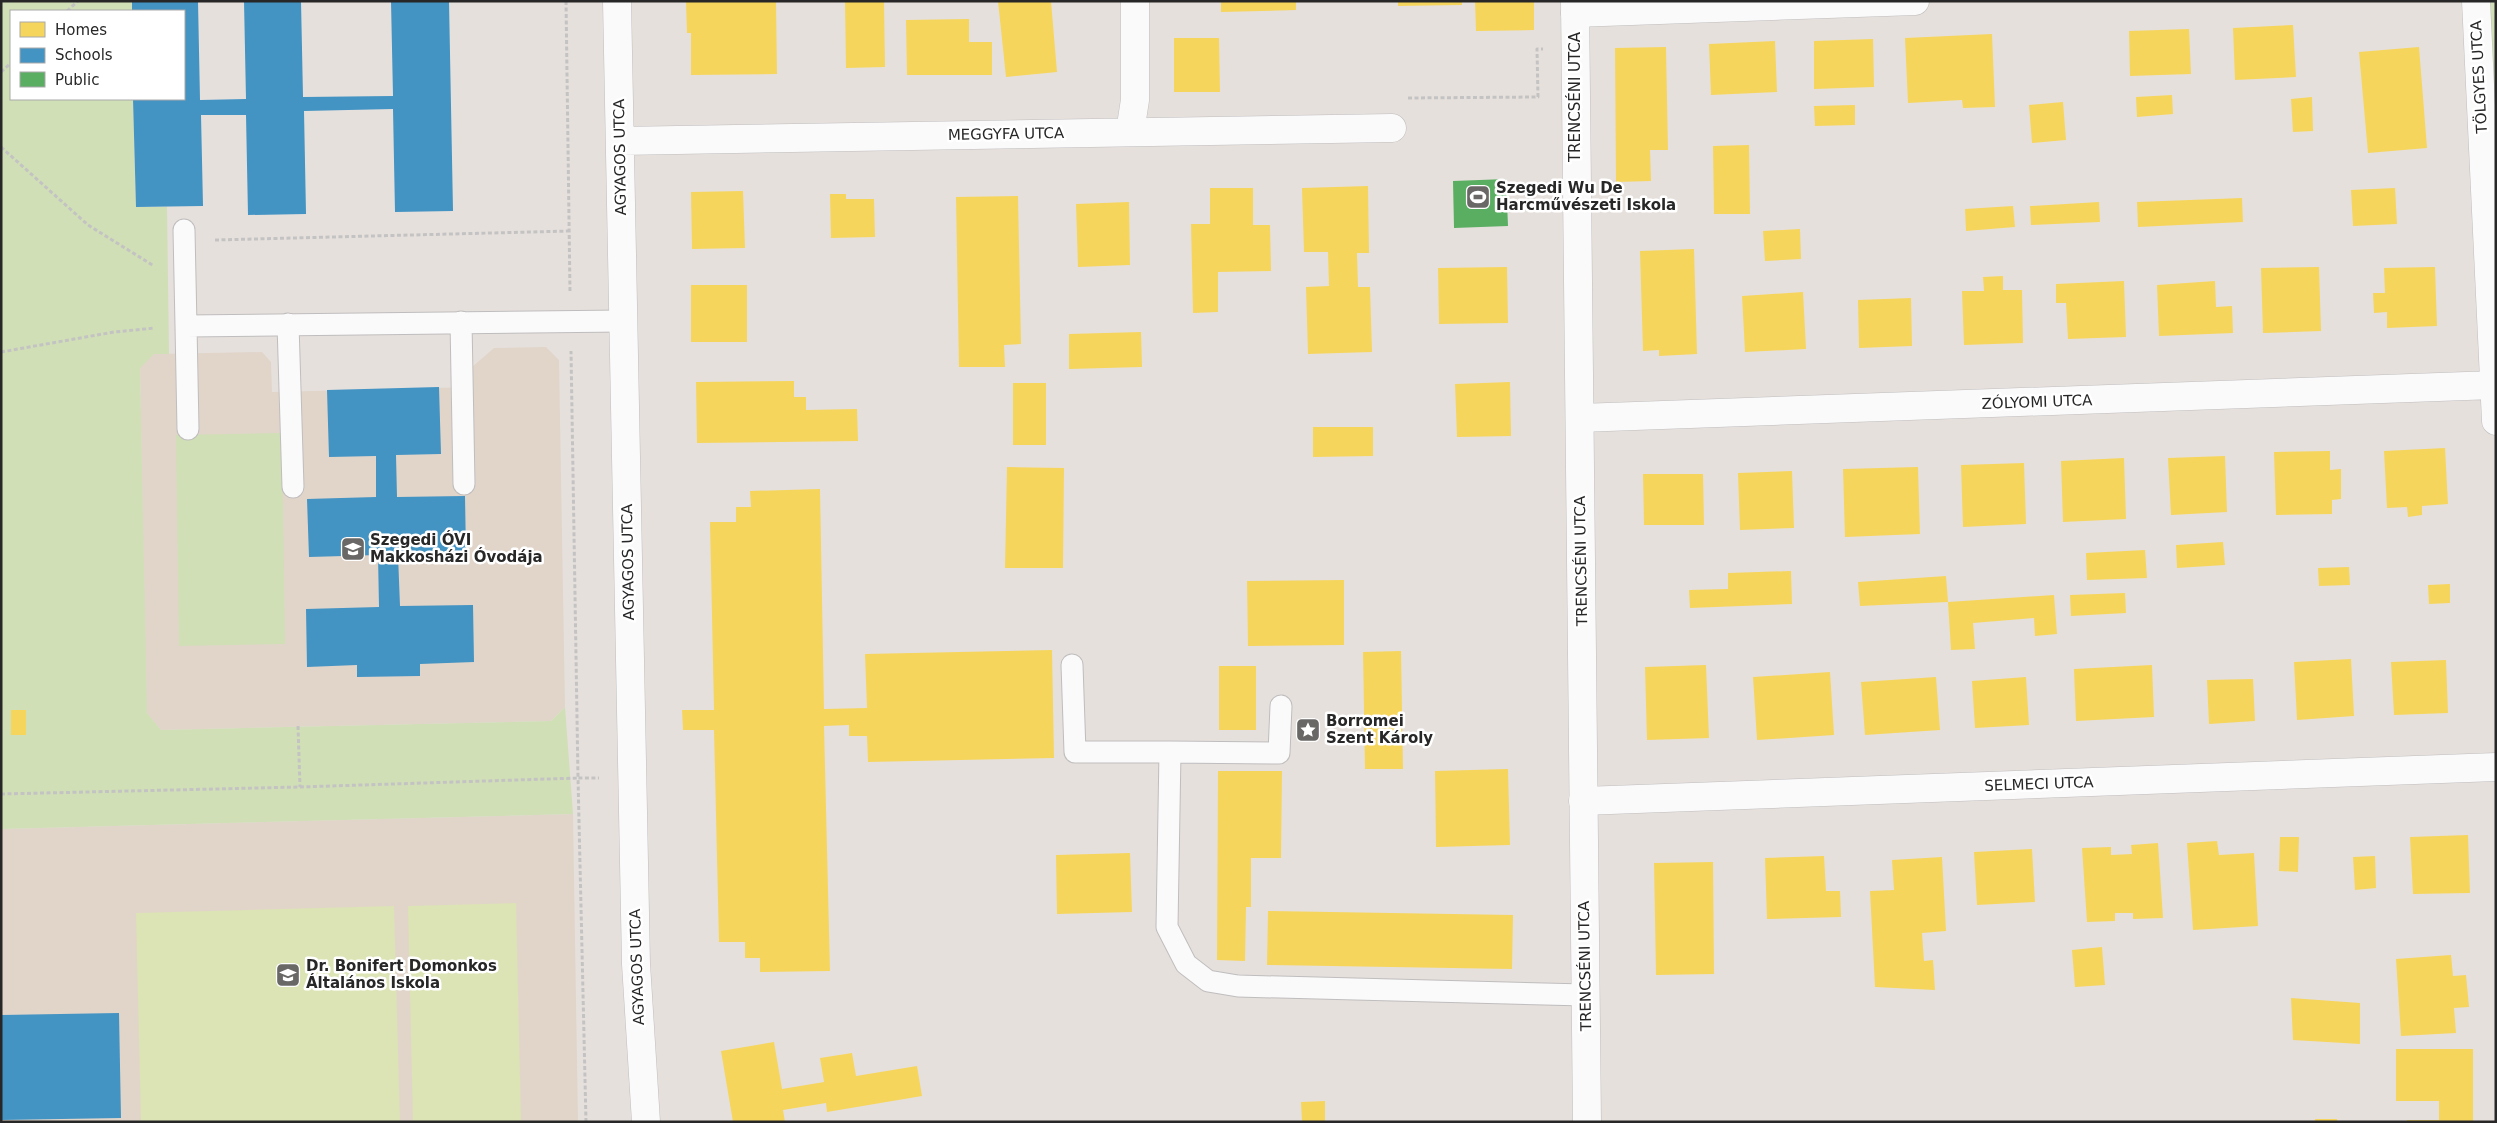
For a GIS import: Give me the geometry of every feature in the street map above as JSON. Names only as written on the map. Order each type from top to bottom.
[{"type":"street","name":"AGYAGOS UTCA","points":[[617,1],[636,964],[646,1122]]},
{"type":"street","points":[[1130,132],[1135,100],[1135,1]]},
{"type":"street","points":[[1575,7],[1915,1]]},
{"type":"street","name":"TÖLGYES UTCA","points":[[2476,1],[2496,421]]},
{"type":"street","name":"TRENCSÉNI UTCA","points":[[1575,7],[1574,98],[1580,418],[1587,1122]]},
{"type":"street","name":"MEGGYFA UTCA","points":[[620,141],[1392,128]]},
{"type":"street","name":"ZÓLYOMI UTCA","points":[[1580,418],[2494,385]]},
{"type":"street","name":"SELMECI UTCA","points":[[1583,800],[2496,767]]},
{"type":"lane","points":[[184,235],[188,429]]},
{"type":"lane","points":[[186,326],[623,321]]},
{"type":"lane","points":[[461,322],[464,484]]},
{"type":"lane","points":[[288,324],[293,488]]},
{"type":"lane","points":[[1072,665],[1075,752],[1279,753],[1280,706]]},
{"type":"lane","points":[[1170,752],[1168,928],[1186,964],[1208,981],[1238,986],[1585,995]]},
{"type":"path","points":[[69,10],[78,1]]},
{"type":"path","points":[[566,1],[578,778],[586,1122]]},
{"type":"path","points":[[1400,98],[1538,97],[1537,49],[1576,48]]},
{"type":"path","points":[[1,147],[88,225],[165,272],[185,292]]},
{"type":"path","points":[[184,235],[569,231]]},
{"type":"path","points":[[1,352],[114,332],[186,326]]},
{"type":"path","points":[[298,726],[300,788]]},
{"type":"path","points":[[1,794],[300,788],[578,778],[632,778]]},
{"type":"shaded area","name":"Szegedi ÓVI Makkosházi Óvodája","points":[[546,347],[559,360],[565,707],[551,721],[161,730],[146,713],[140,367],[154,354],[262,352],[271,362],[272,392],[473,387],[472,367],[494,348]]},
{"type":"shaded area","name":"Dr. Bonifert Domonkos Általános Iskola","points":[[573,814],[578,1122],[1,1122],[1,829]]},
{"type":"green space","points":[[1,1],[132,1],[132,10],[10,10],[10,100],[133,100],[136,207],[167,207],[169,354],[154,354],[140,368],[147,713],[161,730],[551,721],[565,707],[573,814],[1,829]]},
{"type":"green space","points":[[2496,1],[2496,144],[2490,3]]},
{"type":"green space","points":[[282,433],[285,644],[179,646],[176,435]]},
{"type":"green space","points":[[516,903],[521,1122],[413,1122],[408,906]]},
{"type":"green space","points":[[394,906],[400,1122],[141,1122],[136,913]]},
{"type":"building: Homes","points":[[686,1],[776,1],[777,74],[691,75],[691,33],[687,33]]},
{"type":"building: Homes","points":[[845,1],[884,1],[885,67],[846,68]]},
{"type":"building: Homes","points":[[998,1],[1051,1],[1057,72],[1006,77]]},
{"type":"building: Homes","points":[[1221,1],[1296,1],[1296,10],[1221,12]]},
{"type":"building: Homes","points":[[1398,1],[1462,1],[1462,5],[1398,6]]},
{"type":"building: Homes","points":[[1475,1],[1534,1],[1534,30],[1476,31]]},
{"type":"building: Homes","points":[[969,19],[969,42],[992,42],[992,75],[907,75],[906,20]]},
{"type":"building: Homes","points":[[2293,25],[2296,77],[2235,80],[2233,28]]},
{"type":"building: Homes","points":[[2189,29],[2191,74],[2130,76],[2129,31]]},
{"type":"building: Homes","points":[[1992,34],[1995,107],[1963,108],[1962,100],[1908,103],[1905,38]]},
{"type":"building: Homes","points":[[1174,38],[1219,38],[1220,92],[1174,92]]},
{"type":"building: Homes","points":[[1873,39],[1874,87],[1814,89],[1814,41]]},
{"type":"building: Homes","points":[[1775,41],[1777,92],[1711,95],[1709,44]]},
{"type":"building: Homes","points":[[1666,47],[1668,150],[1650,150],[1651,181],[1616,182],[1615,48]]},
{"type":"building: Homes","points":[[2419,47],[2427,148],[2368,153],[2359,52]]},
{"type":"building: Homes","points":[[2172,95],[2173,114],[2137,117],[2136,97]]},
{"type":"building: Homes","points":[[2312,97],[2313,131],[2293,132],[2291,99]]},
{"type":"building: Homes","points":[[2063,102],[2066,140],[2032,143],[2029,105]]},
{"type":"building: Homes","points":[[1855,105],[1855,125],[1815,126],[1814,106]]},
{"type":"building: Homes","points":[[1749,145],[1750,214],[1714,214],[1713,146]]},
{"type":"building: Homes","points":[[1368,186],[1369,253],[1357,253],[1358,287],[1370,287],[1372,352],[1308,354],[1306,287],[1329,286],[1328,252],[1304,252],[1302,188]]},
{"type":"building: Homes","points":[[1210,188],[1253,188],[1253,225],[1270,225],[1271,271],[1218,272],[1218,312],[1193,313],[1191,224],[1210,224]]},
{"type":"building: Homes","points":[[2395,188],[2397,224],[2353,226],[2351,190]]},
{"type":"building: Homes","points":[[743,191],[745,248],[692,249],[691,192]]},
{"type":"building: Homes","points":[[830,194],[846,194],[846,199],[874,199],[875,237],[831,238]]},
{"type":"building: Homes","points":[[1018,196],[1021,344],[1004,345],[1005,367],[959,367],[956,197]]},
{"type":"building: Homes","points":[[2242,198],[2243,222],[2138,227],[2137,202]]},
{"type":"building: Homes","points":[[1129,202],[1130,265],[1078,267],[1076,204]]},
{"type":"building: Homes","points":[[2099,202],[2100,222],[2031,225],[2030,206]]},
{"type":"building: Homes","points":[[2013,206],[2015,227],[1966,231],[1965,209]]},
{"type":"building: Homes","points":[[1800,229],[1801,259],[1765,261],[1763,231]]},
{"type":"building: Homes","points":[[1694,249],[1697,354],[1659,356],[1659,350],[1643,351],[1640,251]]},
{"type":"building: Homes","points":[[1507,267],[1508,323],[1439,324],[1438,268]]},
{"type":"building: Homes","points":[[2319,267],[2321,331],[2263,333],[2261,268]]},
{"type":"building: Homes","points":[[2435,267],[2437,326],[2387,328],[2387,312],[2374,313],[2373,293],[2385,293],[2384,268]]},
{"type":"building: Homes","points":[[2003,276],[2003,290],[2022,290],[2023,343],[1964,345],[1962,291],[1984,291],[1983,277]]},
{"type":"building: Homes","points":[[2124,281],[2126,337],[2068,339],[2066,303],[2056,303],[2056,284]]},
{"type":"building: Homes","points":[[2215,281],[2216,307],[2232,306],[2233,333],[2159,336],[2157,285]]},
{"type":"building: Homes","points":[[691,285],[747,285],[747,342],[691,342]]},
{"type":"building: Homes","points":[[1803,292],[1806,349],[1745,352],[1742,296]]},
{"type":"building: Homes","points":[[1911,298],[1912,346],[1859,348],[1858,300]]},
{"type":"building: Homes","points":[[1141,332],[1142,367],[1069,369],[1069,334]]},
{"type":"building: Homes","points":[[794,381],[794,397],[806,397],[806,410],[857,409],[858,441],[697,443],[696,382]]},
{"type":"building: Homes","points":[[1510,382],[1511,436],[1457,437],[1455,384]]},
{"type":"building: Homes","points":[[1013,383],[1046,383],[1046,445],[1013,445]]},
{"type":"building: Homes","points":[[1313,427],[1373,427],[1373,456],[1313,457]]},
{"type":"building: Homes","points":[[2445,448],[2448,504],[2422,506],[2422,515],[2408,517],[2407,507],[2387,508],[2384,451]]},
{"type":"building: Homes","points":[[2330,451],[2330,470],[2341,469],[2341,499],[2332,500],[2332,514],[2276,515],[2274,452]]},
{"type":"building: Homes","points":[[2225,456],[2227,512],[2171,515],[2168,458]]},
{"type":"building: Homes","points":[[2124,458],[2126,519],[2063,522],[2061,461]]},
{"type":"building: Homes","points":[[2024,463],[2026,524],[1963,527],[1961,465]]},
{"type":"building: Homes","points":[[1007,467],[1064,468],[1063,568],[1005,568]]},
{"type":"building: Homes","points":[[1918,467],[1920,534],[1845,537],[1843,469]]},
{"type":"building: Homes","points":[[1792,471],[1794,528],[1740,530],[1738,473]]},
{"type":"building: Homes","points":[[1643,474],[1703,474],[1704,525],[1644,525]]},
{"type":"building: Homes","points":[[820,489],[824,709],[867,708],[865,654],[1052,650],[1054,758],[868,762],[867,736],[849,736],[849,725],[824,726],[830,971],[760,972],[760,958],[745,958],[745,942],[719,942],[714,730],[683,730],[682,710],[714,710],[710,522],[736,522],[736,507],[751,507],[750,491]]},
{"type":"building: Homes","points":[[2223,542],[2225,565],[2177,568],[2176,545]]},
{"type":"building: Homes","points":[[2145,550],[2147,578],[2087,580],[2086,553]]},
{"type":"building: Homes","points":[[2349,567],[2350,585],[2319,586],[2318,568]]},
{"type":"building: Homes","points":[[1791,571],[1792,604],[1690,608],[1689,590],[1728,589],[1728,573]]},
{"type":"building: Homes","points":[[1946,576],[1948,602],[1860,606],[1858,582]]},
{"type":"building: Homes","points":[[1344,580],[1344,645],[1248,646],[1247,581]]},
{"type":"building: Homes","points":[[2450,584],[2450,603],[2429,604],[2428,585]]},
{"type":"building: Homes","points":[[2125,593],[2126,613],[2071,616],[2070,595]]},
{"type":"building: Homes","points":[[2054,595],[2057,634],[2035,636],[2034,618],[1973,623],[1975,649],[1951,650],[1948,602]]},
{"type":"building: Homes","points":[[1401,651],[1403,769],[1365,769],[1363,652]]},
{"type":"building: Homes","points":[[2351,659],[2354,716],[2297,720],[2294,662]]},
{"type":"building: Homes","points":[[2446,660],[2448,713],[2394,715],[2391,662]]},
{"type":"building: Homes","points":[[1706,665],[1709,738],[1647,740],[1645,667]]},
{"type":"building: Homes","points":[[2152,665],[2154,717],[2076,721],[2074,669]]},
{"type":"building: Homes","points":[[1219,666],[1256,666],[1256,730],[1219,730]]},
{"type":"building: Homes","points":[[1830,672],[1834,735],[1757,740],[1753,677]]},
{"type":"building: Homes","points":[[1936,677],[1940,730],[1865,735],[1861,682]]},
{"type":"building: Homes","points":[[2026,677],[2029,725],[1975,728],[1972,681]]},
{"type":"building: Homes","points":[[2253,679],[2255,721],[2209,724],[2207,680]]},
{"type":"building: Homes","points":[[11,710],[26,710],[26,735],[11,735]]},
{"type":"building: Homes","points":[[1508,769],[1510,845],[1436,847],[1435,771]]},
{"type":"building: Homes","points":[[1218,771],[1282,771],[1281,858],[1251,858],[1251,907],[1246,907],[1245,961],[1217,960]]},
{"type":"building: Homes","points":[[2468,835],[2470,893],[2413,894],[2410,837]]},
{"type":"building: Homes","points":[[2280,837],[2299,837],[2298,872],[2279,871]]},
{"type":"building: Homes","points":[[2217,841],[2219,855],[2254,853],[2258,926],[2193,930],[2187,843]]},
{"type":"building: Homes","points":[[2158,843],[2163,918],[2133,919],[2133,913],[2115,913],[2115,921],[2087,922],[2082,848],[2111,847],[2111,855],[2132,854],[2131,845]]},
{"type":"building: Homes","points":[[2032,849],[2035,902],[1977,905],[1974,852]]},
{"type":"building: Homes","points":[[1130,853],[1132,912],[1057,914],[1056,855]]},
{"type":"building: Homes","points":[[1824,856],[1826,891],[1840,891],[1841,917],[1767,919],[1765,858]]},
{"type":"building: Homes","points":[[2375,856],[2376,888],[2355,890],[2353,857]]},
{"type":"building: Homes","points":[[1942,857],[1946,931],[1922,933],[1924,961],[1933,960],[1935,990],[1875,987],[1870,891],[1894,890],[1892,860]]},
{"type":"building: Homes","points":[[1713,862],[1714,974],[1656,975],[1654,863]]},
{"type":"building: Homes","points":[[1268,911],[1513,915],[1512,969],[1267,965]]},
{"type":"building: Homes","points":[[2102,947],[2105,985],[2075,987],[2072,950]]},
{"type":"building: Homes","points":[[2451,955],[2453,976],[2466,975],[2469,1007],[2454,1008],[2456,1033],[2401,1036],[2396,959]]},
{"type":"building: Homes","points":[[2291,998],[2360,1003],[2360,1044],[2293,1040]]},
{"type":"building: Homes","points":[[774,1042],[782,1089],[824,1082],[820,1058],[852,1053],[856,1076],[917,1066],[922,1096],[827,1112],[826,1103],[783,1110],[785,1122],[733,1122],[721,1051]]},
{"type":"building: Homes","points":[[2396,1049],[2473,1049],[2473,1122],[2407,1122],[2407,1120],[2439,1120],[2439,1101],[2396,1101]]},
{"type":"building: Homes","points":[[1325,1101],[1325,1122],[1302,1122],[1301,1102]]},
{"type":"building: Homes","points":[[2315,1119],[2337,1119],[2337,1122],[2315,1122]]},
{"type":"building: Schools","points":[[132,1],[198,1],[200,100],[246,99],[244,1],[301,1],[303,97],[393,96],[391,1],[449,1],[453,211],[395,212],[393,109],[304,111],[306,214],[248,215],[246,115],[201,115],[203,206],[136,207],[133,100],[185,100],[185,10],[132,10]]},
{"type":"building: Schools","points":[[439,387],[441,454],[396,455],[397,497],[465,496],[466,553],[398,555],[400,606],[473,605],[474,662],[420,664],[420,676],[357,677],[357,665],[307,667],[306,609],[379,607],[378,555],[309,557],[307,499],[376,497],[376,456],[329,457],[327,390]]},
{"type":"building: Schools","points":[[119,1013],[121,1118],[1,1120],[1,1015]]},
{"type":"building: Public","name":"Szegedi Wu De Harcművészeti Iskola","points":[[1506,179],[1508,226],[1454,228],[1453,181]]},
{"type":"place","name":"Szegedi Wu De Harcművészeti Iskola","points":[[1478,197]]},
{"type":"place","name":"Szegedi ÓVI Makkosházi Óvodája","points":[[353,549]]},
{"type":"place","name":"Borromei Szent Károly","points":[[1308,730]]},
{"type":"place","name":"Dr. Bonifert Domonkos Általános Iskola","points":[[288,975]]}]
